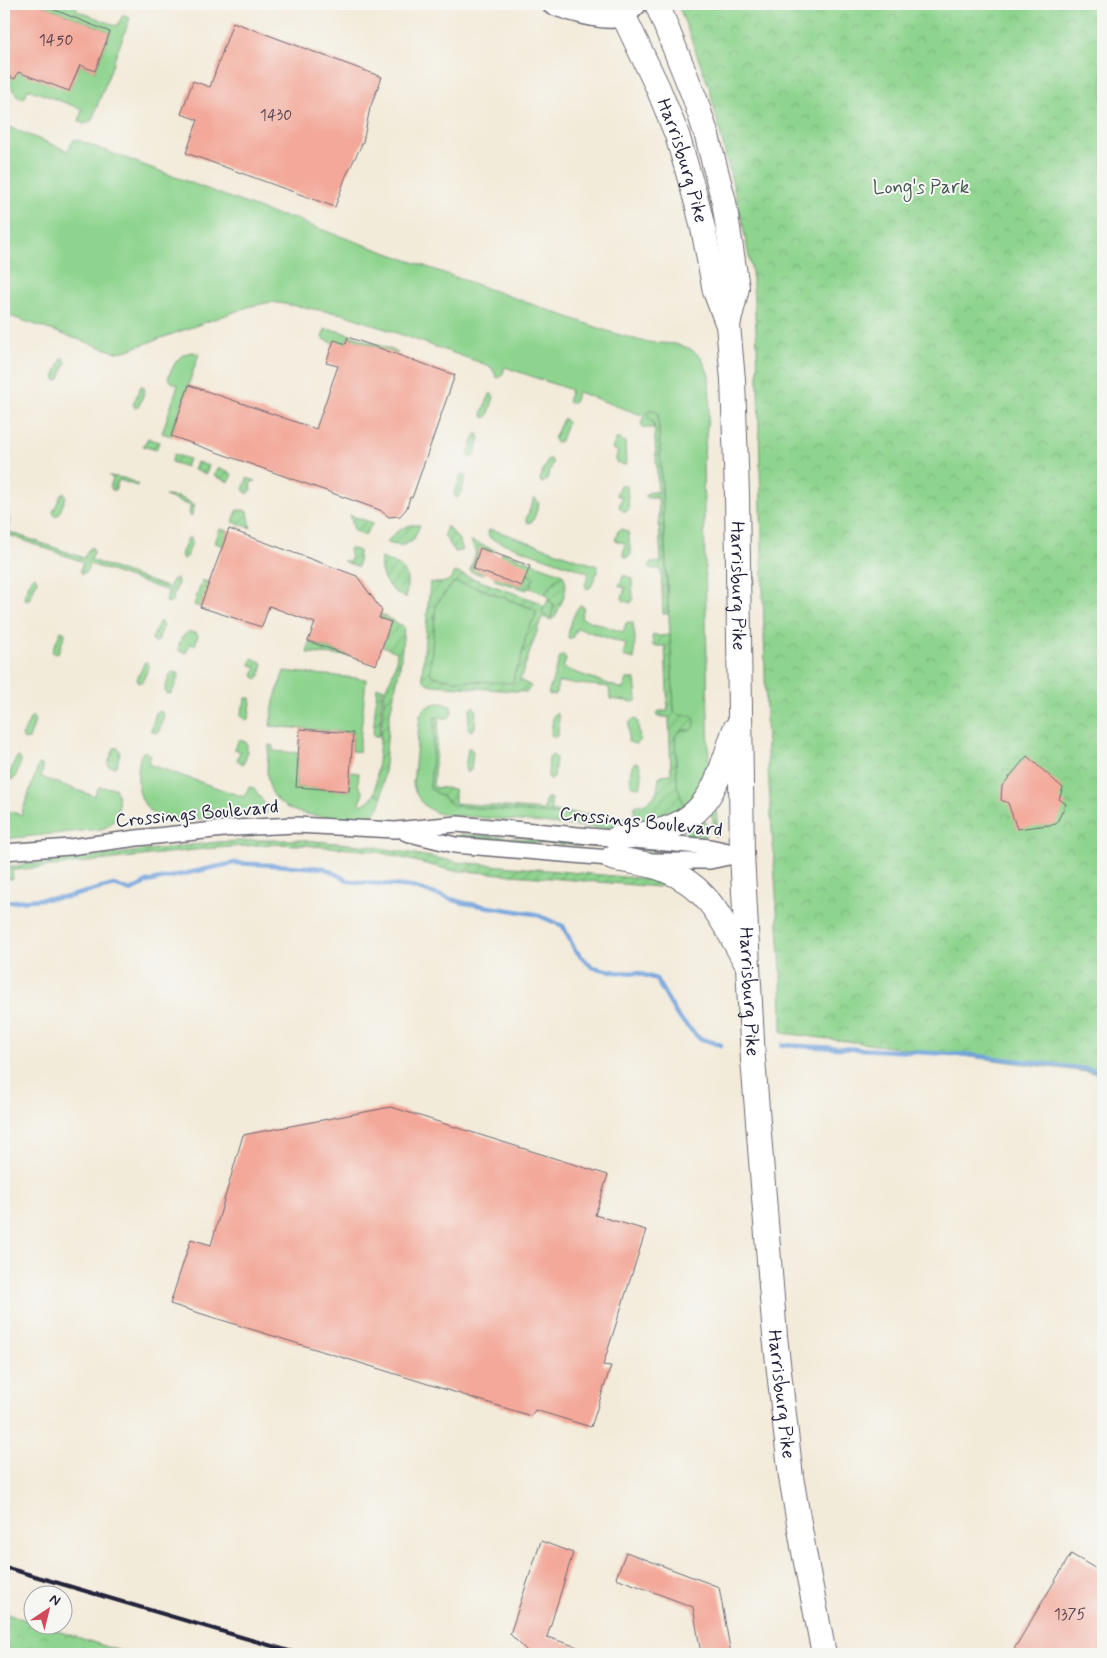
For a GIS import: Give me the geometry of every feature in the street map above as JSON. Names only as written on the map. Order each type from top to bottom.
[{"type":"main road","name":"Harrisburg Pike","points":[[657,4],[695,99],[724,202],[737,288],[728,325]]},
{"type":"main road","name":"Harrisburg Pike","points":[[626,8],[677,135],[699,210],[715,291],[728,325],[733,380],[737,484],[742,854],[747,965],[762,1175],[780,1380],[792,1477],[805,1561],[824,1654]]},
{"type":"main road","points":[[614,848],[678,825],[700,809],[708,798],[717,778],[740,715]]},
{"type":"main road","points":[[614,848],[684,878],[701,892],[720,916],[747,965]]},
{"type":"street","points":[[553,4],[608,17],[626,8]]},
{"type":"street","name":"Crossings Boulevard","points":[[4,852],[70,847],[234,828],[296,825],[395,830],[457,824],[614,848],[669,862],[710,861],[742,854]]},
{"type":"street","name":"Crossings Boulevard","points":[[395,830],[455,845],[614,848],[710,846],[742,854]]},
{"type":"green space","points":[[40,4],[60,4],[66,6],[67,4],[78,4],[76,10],[117,26],[123,15],[130,18],[92,120],[88,123],[83,124],[79,121],[82,109],[28,89],[25,97],[21,99],[12,88],[4,85],[4,74],[15,78],[27,48],[69,91],[80,65],[95,71],[110,32]]},
{"type":"green space","name":"Long's Park","points":[[678,4],[1103,4],[1103,1074],[782,1033],[781,971],[767,754],[757,344],[752,272],[743,226],[709,87]]},
{"type":"green space","points":[[4,125],[68,151],[75,139],[276,215],[296,218],[306,224],[613,333],[645,342],[676,344],[689,348],[701,357],[709,375],[710,401],[703,462],[709,768],[708,775],[683,814],[621,828],[599,828],[440,814],[422,803],[416,794],[413,784],[420,715],[426,708],[442,703],[451,707],[452,714],[448,718],[435,717],[430,788],[455,806],[629,820],[628,823],[684,806],[677,785],[675,736],[682,730],[688,731],[688,715],[680,715],[674,712],[658,413],[654,410],[648,417],[652,420],[654,428],[644,428],[641,424],[644,416],[578,392],[574,402],[569,403],[571,390],[505,367],[502,376],[497,378],[492,368],[487,365],[343,314],[272,302],[251,306],[125,351],[115,352],[4,314]]},
{"type":"green space","points":[[325,329],[339,331],[398,352],[397,354],[348,337],[346,344],[333,343],[322,338]]},
{"type":"green space","points":[[193,352],[199,354],[171,436],[162,433],[178,385],[168,378],[174,365],[180,358]]},
{"type":"green space","points":[[62,358],[66,362],[60,379],[56,381],[54,377]]},
{"type":"green space","points":[[141,386],[145,390],[139,406],[135,408],[133,404]]},
{"type":"green space","points":[[490,394],[494,397],[488,416],[484,418],[482,413]]},
{"type":"green space","points":[[651,409],[658,413],[668,614],[663,614],[661,569],[653,569],[649,566],[651,563],[661,562],[658,498],[648,498],[645,496],[647,493],[658,491],[654,424],[646,414]]},
{"type":"green space","points":[[563,419],[567,423],[561,441],[556,443],[554,439]]},
{"type":"green space","points":[[476,434],[480,438],[474,456],[470,458],[468,454]]},
{"type":"green space","points":[[148,438],[159,442],[156,450],[143,446]]},
{"type":"green space","points":[[616,439],[625,442],[625,465],[615,461],[618,451],[612,449]]},
{"type":"green space","points":[[174,454],[189,459],[186,467],[171,462]]},
{"type":"green space","points":[[548,459],[551,459],[553,463],[546,481],[541,483],[540,479]]},
{"type":"green space","points":[[197,462],[209,466],[206,474],[194,470]]},
{"type":"green space","points":[[217,468],[232,474],[229,482],[214,476]]},
{"type":"green space","points":[[462,474],[466,477],[460,495],[456,498],[454,493]]},
{"type":"green space","points":[[109,476],[124,478],[138,484],[137,486],[119,480],[115,490],[112,490],[110,487],[113,478]]},
{"type":"green space","points":[[247,478],[256,481],[250,483],[252,490],[248,494],[243,490]]},
{"type":"green space","points":[[620,485],[627,487],[629,509],[627,511],[623,511],[619,507],[622,497],[616,495]]},
{"type":"green space","points":[[62,493],[66,497],[59,514],[55,516],[53,512]]},
{"type":"green space","points":[[165,496],[179,497],[195,505],[191,517],[189,513],[191,506]]},
{"type":"green space","points":[[534,499],[539,503],[533,521],[528,523],[526,519]]},
{"type":"green space","points":[[237,510],[248,512],[251,528],[233,522]]},
{"type":"green space","points":[[350,515],[373,523],[365,535],[354,531]]},
{"type":"green space","points":[[6,518],[10,520],[7,531],[84,558],[92,547],[94,552],[91,560],[169,588],[172,580],[177,578],[178,583],[172,601],[170,603],[166,602],[168,591],[90,564],[86,572],[82,574],[80,570],[83,562],[6,534],[4,539],[4,520]]},
{"type":"green space","points":[[411,525],[420,525],[413,541],[400,546],[387,543],[397,532]]},
{"type":"green space","points":[[447,526],[459,540],[463,550],[455,552],[444,535]]},
{"type":"green space","points":[[220,529],[228,531],[223,546],[215,543]]},
{"type":"green space","points":[[622,529],[628,532],[631,555],[629,557],[625,557],[623,554],[626,544],[615,540],[618,531]]},
{"type":"green space","points":[[489,530],[494,530],[597,566],[598,570],[591,587],[587,589],[585,585],[589,573],[491,539],[488,535]]},
{"type":"green space","points":[[188,538],[191,538],[192,542],[187,557],[183,559],[181,555]]},
{"type":"green space","points":[[471,541],[495,550],[493,553],[480,549],[473,568],[484,573],[483,575],[471,572],[470,570],[476,553]]},
{"type":"green space","points":[[350,548],[359,551],[358,567],[343,561],[351,560]]},
{"type":"green space","points":[[502,552],[562,574],[545,594],[530,588],[533,577],[501,556]]},
{"type":"green space","points":[[381,558],[396,564],[404,571],[407,582],[406,598],[395,592],[386,583],[381,571]]},
{"type":"green space","points":[[455,572],[539,602],[544,607],[542,614],[551,618],[554,604],[548,600],[548,595],[545,594],[562,574],[566,584],[562,601],[555,617],[551,620],[542,617],[520,680],[531,686],[527,692],[433,685],[424,681],[422,675],[430,582],[445,582]],"holes":[[[454,582],[478,588],[536,610],[535,617],[527,631],[520,664],[515,671],[513,683],[454,680],[432,676],[430,670],[436,605]]]},
{"type":"green space","points":[[527,574],[534,577],[530,588],[527,590],[494,579],[495,576],[522,586]]},
{"type":"green space","points":[[35,576],[37,581],[30,598],[26,600],[24,596],[31,579]]},
{"type":"green space","points":[[623,576],[632,579],[633,600],[631,603],[624,601],[622,598],[625,588],[619,586]]},
{"type":"green space","points":[[202,580],[210,583],[200,607],[194,605]]},
{"type":"green space","points":[[454,582],[478,588],[536,610],[535,617],[527,631],[520,664],[515,671],[513,683],[454,680],[432,676],[430,670],[436,605]]},
{"type":"green space","points":[[548,600],[554,604],[551,618],[541,614]]},
{"type":"green space","points":[[580,605],[584,607],[581,618],[623,632],[626,623],[633,623],[635,637],[634,659],[623,656],[626,644],[577,628],[572,638],[568,638],[572,621]]},
{"type":"green space","points":[[381,614],[404,627],[400,667],[389,718],[382,797],[375,793],[385,688],[394,671],[397,652],[382,646],[391,622],[379,618]]},
{"type":"green space","points":[[159,622],[163,626],[158,641],[154,643],[152,639]]},
{"type":"green space","points":[[61,631],[65,635],[58,653],[54,654],[52,651]]},
{"type":"green space","points":[[189,632],[196,633],[198,636],[195,645],[190,644],[186,653],[179,651],[181,640]]},
{"type":"green space","points":[[654,634],[658,636],[670,635],[674,712],[680,715],[693,716],[695,721],[692,730],[682,730],[675,736],[677,785],[684,806],[657,818],[628,824],[629,820],[455,806],[430,788],[435,717],[439,717],[433,787],[454,789],[455,803],[544,810],[545,800],[548,797],[551,799],[551,811],[633,818],[635,806],[650,800],[656,794],[659,777],[671,774],[669,717],[658,717],[656,714],[659,711],[668,711],[665,646],[653,646],[652,636]]},
{"type":"green space","points":[[310,642],[350,656],[307,653]]},
{"type":"green space","points":[[564,655],[566,660],[563,668],[623,689],[627,679],[635,679],[637,700],[634,702],[610,699],[609,687],[558,682],[556,693],[554,695],[548,694],[560,657]]},
{"type":"green space","points":[[252,658],[263,663],[260,676],[257,679],[253,676],[256,667],[250,665]]},
{"type":"green space","points":[[145,662],[149,666],[143,681],[139,683],[137,679]]},
{"type":"green space","points":[[284,671],[366,679],[359,752],[352,751],[353,733],[270,726],[274,701]]},
{"type":"green space","points":[[173,672],[178,674],[178,677],[170,694],[166,693],[165,689],[170,674]]},
{"type":"green space","points":[[377,687],[383,688],[379,736],[373,736]]},
{"type":"green space","points":[[246,698],[250,698],[251,702],[249,718],[246,720],[240,716]]},
{"type":"green space","points":[[473,706],[476,709],[475,728],[471,731],[468,728],[470,709]]},
{"type":"green space","points":[[159,711],[164,716],[159,731],[155,733],[151,730],[156,713]]},
{"type":"green space","points":[[556,713],[559,716],[558,735],[554,738],[551,735],[553,716]]},
{"type":"green space","points":[[31,717],[35,721],[29,739],[24,740],[22,736]]},
{"type":"green space","points":[[633,719],[637,720],[638,723],[640,740],[636,744],[628,742],[629,723]]},
{"type":"green space","points":[[239,740],[247,744],[243,764],[237,760],[240,751],[234,749]]},
{"type":"green space","points":[[269,745],[273,746],[273,751],[298,753],[296,787],[349,791],[350,772],[359,773],[358,784],[363,793],[360,802],[362,805],[371,799],[375,793],[382,797],[378,809],[373,814],[361,818],[319,816],[292,810],[281,803],[273,794],[268,780]]},
{"type":"green space","points":[[114,748],[118,748],[120,752],[117,765],[114,767],[109,766],[108,763]]},
{"type":"green space","points":[[468,748],[473,751],[471,770],[467,773],[465,769]]},
{"type":"green space","points":[[144,751],[151,755],[148,764],[244,797],[249,787],[254,788],[268,809],[268,812],[266,814],[172,821],[163,819],[149,810],[141,796],[138,770],[140,757]]},
{"type":"green space","points":[[553,755],[556,758],[554,777],[551,780],[548,777],[549,758]]},
{"type":"green space","points":[[17,757],[21,761],[15,778],[11,780],[8,776]]},
{"type":"green space","points":[[635,762],[638,763],[641,771],[642,781],[640,787],[632,786],[631,784],[631,770]]},
{"type":"green space","points":[[39,764],[43,768],[41,777],[94,796],[99,787],[115,788],[118,806],[112,823],[101,829],[4,839],[4,809],[21,815]]},
{"type":"green space","points":[[716,805],[718,833],[717,836],[714,836],[713,819],[709,813]]},
{"type":"green space","points":[[703,819],[706,823],[705,836],[681,836]]},
{"type":"green space","points":[[460,834],[684,850],[685,852],[460,837],[458,836]]},
{"type":"green space","points":[[303,840],[371,846],[458,862],[669,881],[658,887],[450,870],[374,851],[273,844],[204,849],[12,870],[12,866],[218,842]]},
{"type":"green space","points":[[4,866],[12,866],[13,879],[4,878]]},
{"type":"green space","points":[[4,1613],[22,1619],[22,1636],[72,1636],[130,1654],[4,1654]]},
{"type":"building","points":[[4,4],[40,4],[110,32],[95,71],[80,65],[69,91],[18,72],[15,79],[4,74]]},
{"type":"building","points":[[233,22],[382,77],[370,108],[363,142],[346,176],[335,207],[186,153],[198,120],[181,114],[193,81],[210,87]]},
{"type":"building","points":[[348,337],[455,375],[412,498],[410,497],[407,508],[400,516],[389,517],[380,510],[171,436],[189,385],[316,429],[338,366],[326,363],[334,340],[346,344]]},
{"type":"building","points":[[229,529],[357,576],[382,611],[379,618],[391,622],[376,665],[308,641],[315,623],[269,606],[262,627],[200,607]]},
{"type":"building","points":[[480,548],[530,566],[522,586],[473,569]]},
{"type":"building","points":[[300,729],[353,733],[349,791],[296,787]]},
{"type":"building","points":[[1027,756],[1063,788],[1059,799],[1066,804],[1056,824],[1017,829],[1008,803],[1001,800],[1002,786]]},
{"type":"building","points":[[391,1107],[608,1175],[595,1215],[646,1230],[603,1365],[611,1366],[591,1427],[535,1410],[531,1416],[170,1304],[191,1239],[211,1245],[243,1135]]},
{"type":"building","points":[[541,1541],[573,1553],[547,1637],[593,1652],[592,1654],[530,1654],[510,1634]]},
{"type":"building","points":[[626,1552],[719,1587],[731,1654],[701,1654],[693,1607],[616,1578]]},
{"type":"building","points":[[1071,1554],[1103,1573],[1103,1654],[1011,1654]]},
{"type":"waterway","points":[[4,902],[67,897],[114,885],[131,891],[147,882],[234,863],[324,868],[349,881],[412,887],[464,903],[535,914],[563,926],[575,950],[592,967],[616,972],[638,973],[656,979],[678,1017],[699,1038],[721,1045]]},
{"type":"waterway","points":[[782,1045],[970,1055],[1103,1071]]},
{"type":"railway","points":[[4,1567],[299,1654]]}]
